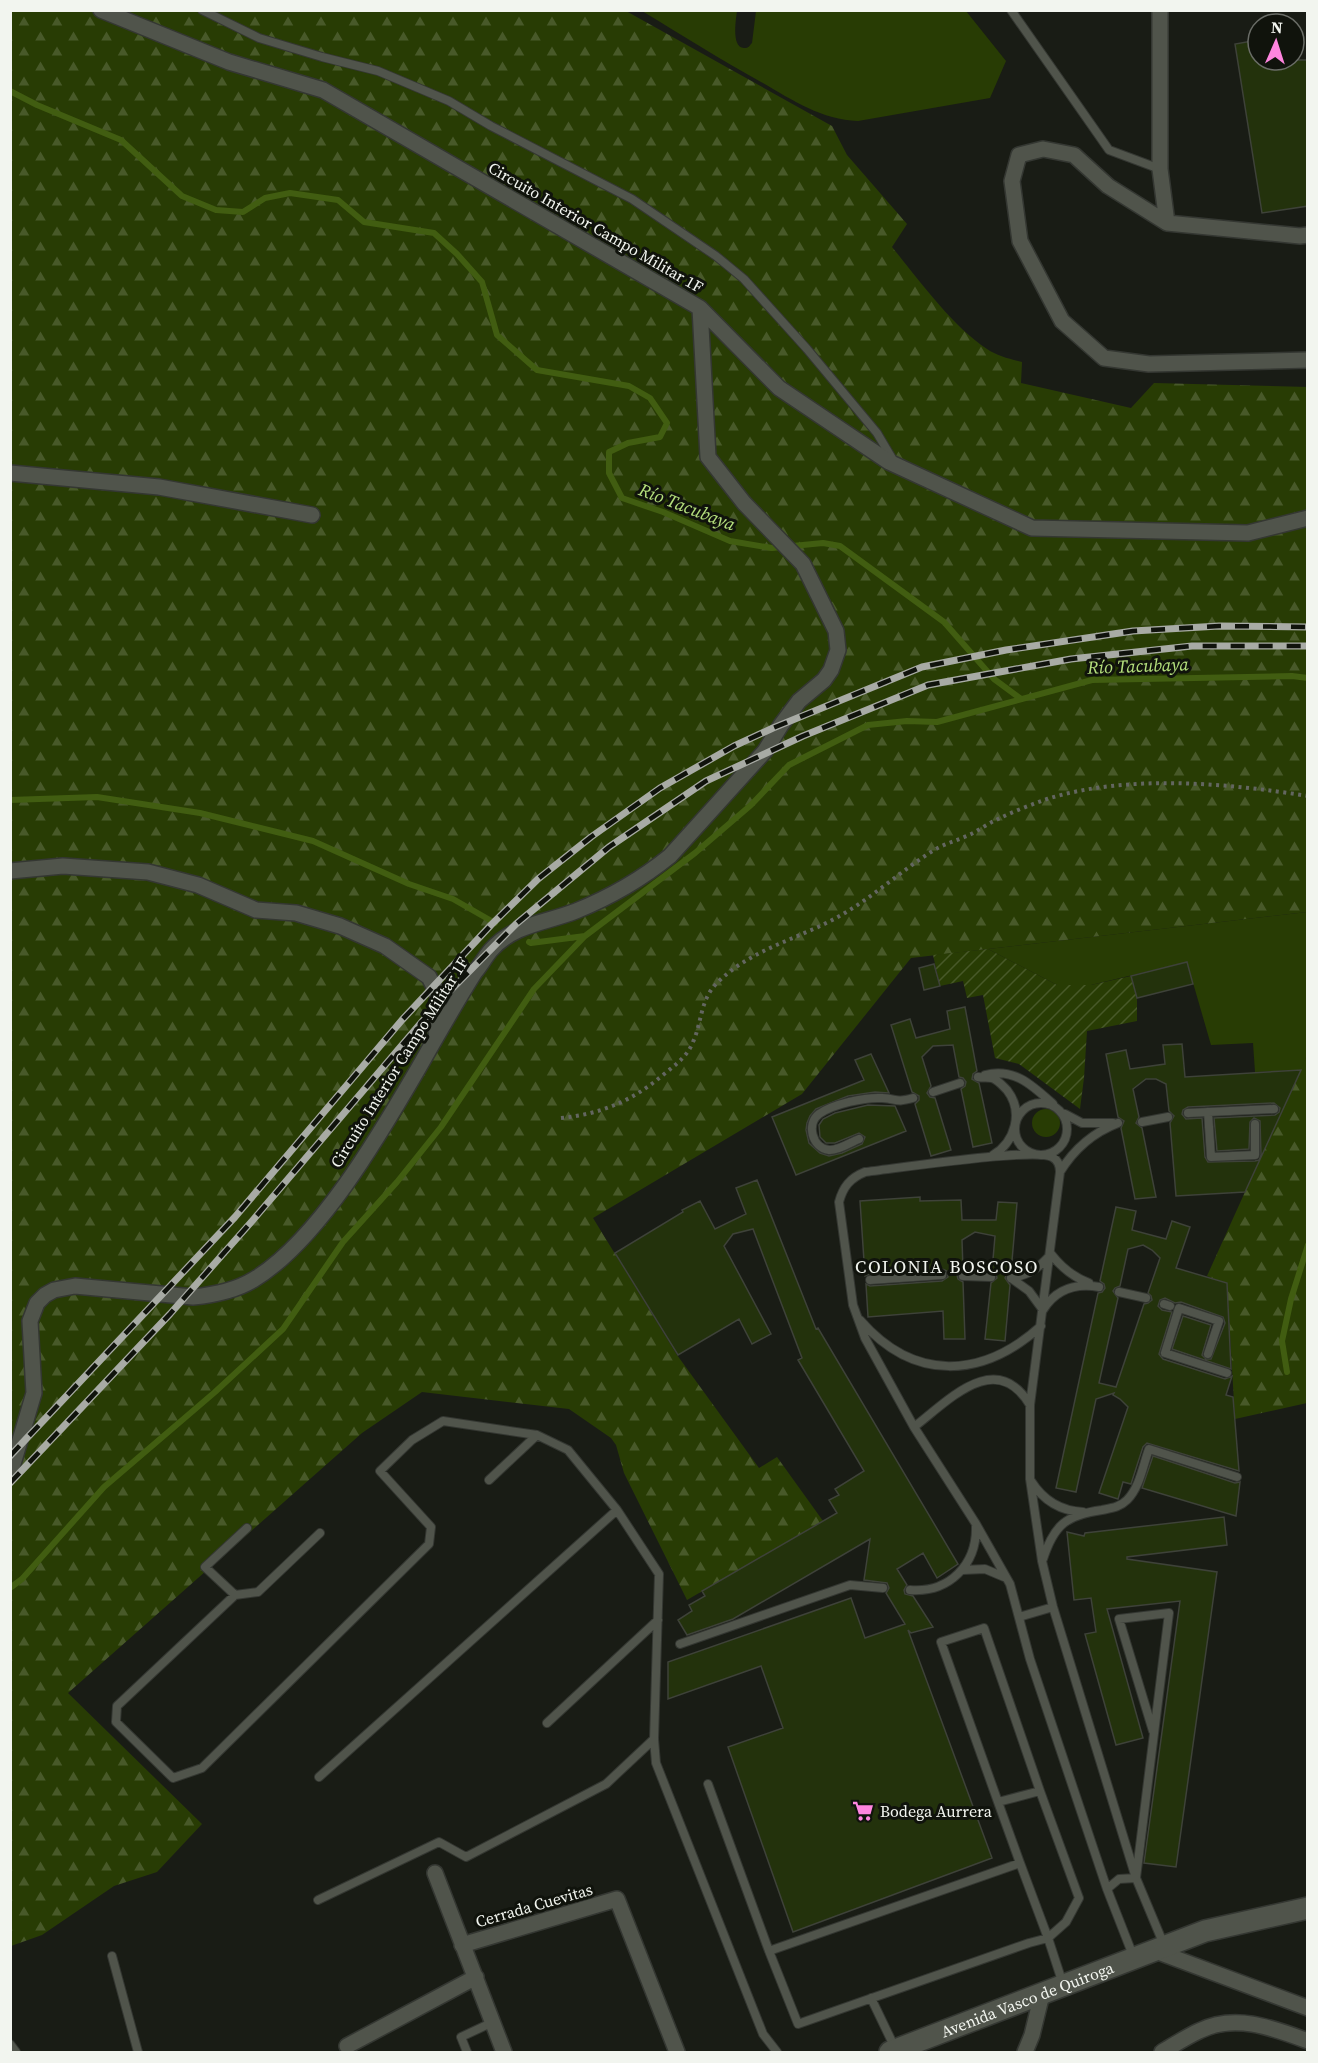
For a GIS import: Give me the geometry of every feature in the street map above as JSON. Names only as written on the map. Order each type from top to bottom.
[{"type":"main road","name":"Avenida Vasco de Quiroga","points":[[893,2051],[1205,1931],[1308,1908]]},
{"type":"street","name":"Circuito Interior Campo Militar 1F","points":[[10,1474],[34,1394],[30,1321],[38,1303],[45,1295],[54,1290],[75,1286],[193,1297],[220,1293],[254,1280],[307,1234],[341,1190],[483,959],[501,940],[522,927],[580,909],[625,887],[656,868],[683,843],[765,751],[798,701],[825,680],[836,659],[838,641],[836,631],[803,564],[744,503],[708,457],[700,308],[323,90],[229,62],[101,10]]},
{"type":"street","points":[[1160,10],[1160,169],[1167,223]]},
{"type":"street","points":[[1308,235],[1167,223],[1108,186],[1074,155],[1043,149],[1019,155],[1012,181],[1020,241],[1062,321],[1104,358],[1149,364],[1308,360]]},
{"type":"street","points":[[700,308],[779,388],[897,465],[1032,528],[1248,533],[1308,518]]},
{"type":"street","points":[[10,473],[159,487],[312,515]]},
{"type":"street","points":[[10,871],[63,866],[148,872],[198,885],[256,910],[296,912],[340,926],[385,946],[429,977],[439,997],[436,1037]]},
{"type":"street","points":[[435,1873],[504,2052]]},
{"type":"street","name":"Cerrada Cuevitas","points":[[462,1945],[617,1899],[677,2052]]},
{"type":"street","points":[[1150,1951],[1308,2008]]},
{"type":"street","points":[[347,2046],[476,1977]]},
{"type":"street","points":[[1025,2052],[1032,2036],[1042,1994]]},
{"type":"street","points":[[1162,2052],[1200,2030],[1220,2024],[1242,2022],[1267,2026],[1308,2042]]},
{"type":"lane","points":[[202,10],[259,38],[378,71],[448,101],[491,126],[632,199],[716,256],[744,279],[807,349],[877,433],[897,465]]},
{"type":"lane","points":[[1011,10],[1109,150],[1160,169]]},
{"type":"lane","points":[[995,1073],[1017,1077],[1028,1082],[1068,1117],[1082,1123],[1118,1123],[1085,1141],[1060,1172],[1055,1158],[1035,1154],[1026,1150],[1019,1143],[1016,1134],[1014,1104],[1005,1088],[995,1079],[978,1077],[995,1073]]},
{"type":"lane","points":[[933,1092],[960,1083]]},
{"type":"lane","points":[[859,1139],[831,1150],[826,1149],[813,1137],[813,1124],[820,1114],[848,1103],[881,1098],[898,1102],[913,1098]]},
{"type":"lane","points":[[989,1157],[1007,1143],[1019,1115],[1025,1108],[1034,1103],[1054,1105]]},
{"type":"lane","points":[[1188,1113],[1274,1109]]},
{"type":"lane","points":[[1062,1112],[1067,1120],[1068,1130],[1064,1140],[1060,1147],[1044,1155],[989,1157],[865,1172],[849,1181],[839,1202],[853,1305],[865,1338],[914,1427],[976,1524],[1010,1584],[1030,1659],[1107,1889],[1150,1951]]},
{"type":"lane","points":[[1208,1112],[1211,1157],[1255,1155],[1255,1124]]},
{"type":"lane","points":[[1142,1122],[1168,1117]]},
{"type":"lane","points":[[1064,1140],[1042,1326],[1030,1405],[1030,1479],[1042,1561],[1053,1607],[1136,1878],[1150,1951]]},
{"type":"lane","points":[[1043,1310],[1049,1300],[1068,1288],[1078,1285],[1099,1287],[1070,1273],[1051,1254]]},
{"type":"lane","points":[[1043,1310],[1029,1291],[1011,1278],[1031,1272],[1051,1254]]},
{"type":"lane","points":[[870,1280],[942,1275]]},
{"type":"lane","points":[[963,1276],[991,1277]]},
{"type":"lane","points":[[1119,1292],[1146,1298]]},
{"type":"lane","points":[[853,1305],[860,1320],[885,1344],[900,1353],[933,1364],[950,1366],[984,1362],[1015,1348],[1042,1326]]},
{"type":"lane","points":[[1208,1354],[1219,1321],[1179,1308],[1165,1353],[1227,1373]]},
{"type":"lane","points":[[914,1427],[963,1389],[983,1380],[994,1380],[1012,1385],[1019,1390],[1030,1405]]},
{"type":"lane","points":[[320,1533],[258,1592],[235,1595],[117,1706],[116,1722],[172,1778],[202,1768],[429,1544],[431,1527],[380,1471],[412,1440],[443,1421],[537,1435],[568,1450],[616,1510],[659,1574],[654,1739],[656,1763],[754,2013],[763,2034],[777,2052]]},
{"type":"lane","points":[[489,1480],[537,1435]]},
{"type":"lane","points":[[1042,1561],[1051,1537],[1066,1520],[1088,1512],[1117,1507],[1126,1502],[1136,1487],[1149,1449],[1237,1477]]},
{"type":"lane","points":[[1030,1479],[1052,1503],[1075,1511],[1088,1512]]},
{"type":"lane","points":[[319,1777],[616,1510]]},
{"type":"lane","points":[[910,1590],[925,1592],[963,1570],[974,1548],[976,1524]]},
{"type":"lane","points":[[235,1595],[206,1566],[247,1528]]},
{"type":"lane","points":[[963,1570],[986,1569],[1006,1578]]},
{"type":"lane","points":[[680,1644],[850,1585],[883,1588]]},
{"type":"lane","points":[[1019,1617],[1053,1607]]},
{"type":"lane","points":[[1136,1878],[1169,1612],[1119,1619],[1153,1731]]},
{"type":"lane","points":[[547,1723],[658,1620]]},
{"type":"lane","points":[[708,1784],[798,2024],[1029,1942],[1048,1938],[1066,1922],[1079,1899],[984,1628],[941,1642],[1048,1938],[1063,1986]]},
{"type":"lane","points":[[318,1900],[439,1842],[466,1857],[606,1785],[654,1739]]},
{"type":"lane","points":[[998,1802],[1040,1791]]},
{"type":"lane","points":[[769,1951],[1020,1863]]},
{"type":"lane","points":[[1107,1889],[1119,1879],[1136,1878]]},
{"type":"lane","points":[[112,1956],[138,2052]]},
{"type":"lane","points":[[871,1998],[893,2051]]},
{"type":"lane","points":[[466,2052],[460,2037],[493,2022]]},
{"type":"lane","points":[[10,2044],[16,2052]]},
{"type":"path","points":[[561,1118],[603,1111],[622,1103],[652,1085],[676,1066],[692,1046],[704,1002],[710,992],[717,983],[743,963],[781,941],[839,916],[864,901],[930,852],[970,835],[1024,807],[1067,793],[1089,789],[1155,784],[1195,783],[1308,796]]},
{"type":"green space","points":[[10,11],[626,11],[832,126],[847,155],[907,224],[892,247],[936,302],[961,328],[995,354],[1022,362],[1021,383],[1131,408],[1154,383],[1308,387],[1307,912],[911,958],[802,1094],[593,1218],[677,1355],[759,1468],[777,1457],[823,1521],[687,1600],[624,1473],[616,1445],[611,1438],[569,1409],[422,1392],[362,1433],[68,1693],[202,1824],[157,1872],[114,1886],[42,1935],[11,1946]]},
{"type":"green space","points":[[642,11],[737,11],[736,38],[740,47],[744,48],[752,43],[756,11],[966,11],[1006,61],[990,98],[858,121],[845,120],[820,113],[796,102]]},
{"type":"green space","points":[[1307,912],[1307,1055],[1301,1070],[1255,1072],[1253,1043],[1211,1045],[1187,962],[1091,985],[1057,985],[988,949]]},
{"type":"green space","points":[[988,949],[1057,985],[1091,985],[1131,976],[1137,998],[1137,1021],[1087,1031],[1080,1109],[1019,1064],[995,1058],[983,995],[967,998],[963,981],[940,986],[933,955]]},
{"type":"green space","points":[[1307,1055],[1307,1403],[1235,1419],[1227,1284],[1207,1276]]},
{"type":"green space","points":[[1046,1109],[1056,1113],[1060,1123],[1056,1133],[1046,1137],[1036,1133],[1032,1123],[1036,1113]]},
{"type":"building","points":[[1246,42],[1246,72],[1306,72],[1306,60],[1308,60],[1308,206],[1262,213],[1235,44]]},
{"type":"building","points":[[1187,962],[1193,984],[1137,998],[1131,976]]},
{"type":"building","points":[[934,964],[940,986],[924,990],[919,968]]},
{"type":"building","points":[[965,1007],[977,1071],[973,1074],[972,1079],[979,1083],[992,1143],[973,1147],[961,1089],[966,1082],[959,1077],[953,1045],[933,1046],[922,1057],[931,1086],[927,1093],[930,1097],[935,1098],[951,1150],[931,1156],[915,1104],[919,1096],[912,1092],[891,1025],[910,1019],[916,1038],[950,1029],[947,1011]]},
{"type":"building","points":[[1182,1044],[1185,1077],[1301,1070],[1245,1192],[1176,1196],[1170,1123],[1174,1116],[1169,1111],[1166,1084],[1156,1079],[1146,1079],[1133,1089],[1139,1117],[1136,1123],[1142,1128],[1156,1197],[1135,1199],[1121,1128],[1124,1121],[1118,1117],[1106,1054],[1126,1050],[1130,1069],[1165,1064],[1163,1045]],"holes":[[[1274,1103],[1280,1108],[1275,1115],[1214,1118],[1217,1151],[1249,1149],[1250,1122],[1254,1118],[1260,1121],[1261,1155],[1259,1160],[1255,1161],[1208,1162],[1205,1157],[1202,1118],[1186,1119],[1182,1114],[1183,1110],[1188,1107]]]},
{"type":"building","points":[[871,1054],[889,1093],[875,1092],[848,1096],[816,1109],[807,1123],[809,1143],[820,1153],[829,1156],[862,1144],[865,1137],[859,1133],[835,1143],[826,1143],[820,1137],[819,1125],[823,1119],[835,1113],[868,1105],[895,1106],[906,1131],[796,1175],[772,1117],[864,1080],[855,1060]]},
{"type":"building","points":[[757,1180],[816,1329],[818,1328],[958,1564],[937,1578],[923,1553],[897,1569],[907,1585],[904,1590],[905,1594],[913,1596],[933,1627],[911,1633],[908,1630],[992,1858],[793,1932],[728,1747],[783,1728],[761,1666],[668,1699],[668,1662],[851,1598],[865,1638],[905,1624],[886,1593],[889,1588],[887,1583],[864,1580],[870,1539],[733,1619],[687,1635],[678,1620],[692,1611],[689,1605],[705,1596],[702,1591],[837,1513],[829,1500],[839,1495],[835,1489],[864,1471],[798,1360],[802,1358],[753,1229],[733,1234],[724,1246],[771,1334],[752,1344],[739,1319],[678,1355],[615,1253],[700,1201],[715,1229],[746,1214],[736,1188]]},
{"type":"building","points":[[920,1197],[920,1201],[961,1200],[962,1220],[996,1220],[998,1202],[1017,1203],[1011,1272],[1005,1278],[1010,1285],[1005,1341],[985,1339],[991,1283],[997,1278],[992,1271],[995,1236],[975,1232],[962,1240],[963,1270],[957,1275],[958,1279],[963,1282],[965,1339],[944,1339],[943,1311],[868,1317],[866,1284],[870,1286],[942,1281],[948,1277],[947,1271],[942,1269],[865,1276],[860,1201]]},
{"type":"building","points":[[1116,1207],[1136,1211],[1132,1230],[1166,1239],[1172,1221],[1190,1227],[1176,1268],[1227,1283],[1231,1369],[1172,1349],[1183,1316],[1211,1325],[1202,1355],[1206,1359],[1211,1359],[1225,1323],[1223,1317],[1165,1298],[1160,1300],[1158,1306],[1162,1310],[1172,1312],[1159,1354],[1163,1359],[1225,1379],[1232,1376],[1226,1395],[1233,1397],[1239,1471],[1147,1443],[1143,1447],[1131,1484],[1123,1482],[1118,1499],[1099,1493],[1128,1407],[1113,1395],[1114,1393],[1096,1399],[1076,1492],[1056,1488],[1098,1293],[1105,1288],[1100,1281]],"holes":[[[1143,1245],[1160,1258],[1148,1293],[1152,1300],[1144,1304],[1116,1387],[1099,1383],[1118,1298],[1113,1291],[1120,1286],[1128,1249]]]},
{"type":"building","points":[[1153,1456],[1235,1483],[1240,1482],[1236,1516],[1142,1488]]},
{"type":"building","points":[[1224,1517],[1227,1545],[1127,1557],[1127,1559],[1217,1572],[1176,1867],[1144,1863],[1180,1601],[1107,1609],[1143,1738],[1116,1745],[1085,1634],[1096,1632],[1091,1598],[1074,1600],[1067,1532],[1084,1536],[1085,1533]]},
{"type":"waterway","name":"Río Tacubaya","points":[[10,91],[37,105],[121,140],[182,196],[216,210],[243,212],[265,198],[290,193],[338,200],[364,222],[434,233],[482,282],[497,335],[537,370],[629,386],[650,398],[667,423],[660,437],[628,443],[609,452],[609,473],[622,498],[663,512],[730,541],[772,548],[823,543],[840,546],[944,622],[994,679],[1021,699]]},
{"type":"waterway","points":[[10,1588],[22,1579],[104,1487],[215,1392],[283,1329],[343,1242],[397,1182],[441,1127],[534,989],[585,936],[695,853],[751,805],[789,765],[868,725],[907,721],[937,722],[1092,680],[1292,676],[1308,678]]},
{"type":"waterway","points":[[10,800],[97,797],[200,813],[313,841],[409,884],[453,899],[495,923]]},
{"type":"waterway","points":[[529,942],[585,936]]},
{"type":"waterway","points":[[1287,1372],[1282,1341],[1291,1299],[1308,1245]]},
{"type":"railway","points":[[10,1456],[235,1217],[402,1020],[491,925],[538,879],[591,837],[660,788],[734,746],[922,667],[1006,650],[1133,631],[1219,626],[1308,627]]},
{"type":"railway","points":[[10,1483],[170,1314],[437,1004],[516,924],[609,847],[706,781],[803,736],[928,685],[1071,659],[1192,646],[1308,646]]},
{"type":"place","name":"Bodega Aurrera","points":[[863,1811]]},
{"type":"district","name":"COLONIA BOSCOSO","points":[[947,1267]]}]
